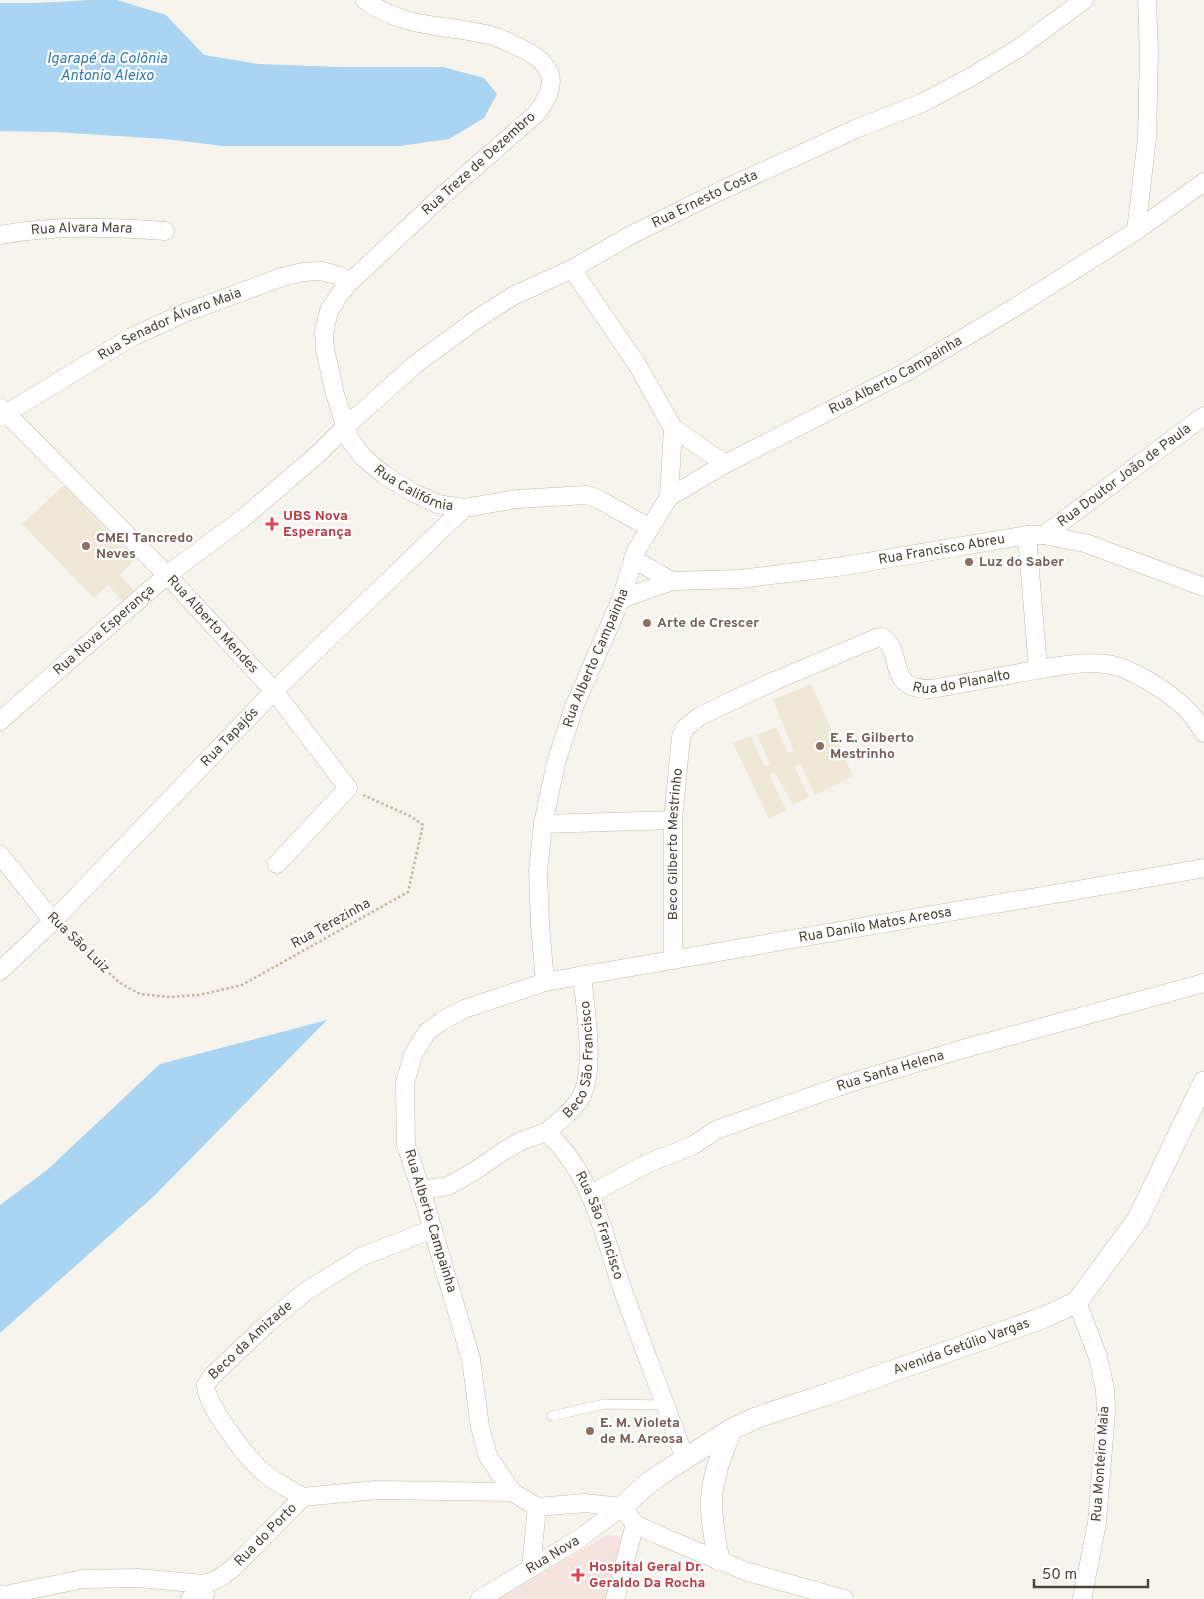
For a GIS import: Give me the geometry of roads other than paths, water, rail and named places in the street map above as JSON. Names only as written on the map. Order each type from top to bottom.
[{"type":"street","name":"Rua Treze de Dezembro","points":[[350,282],[442,196],[536,114],[545,102],[550,82],[550,73],[544,62],[533,54],[514,45],[493,36],[407,20],[388,13],[365,0]]},
{"type":"street","name":"Rua Ernesto Costa","points":[[346,427],[417,363],[513,296],[572,269],[631,235],[718,192],[858,128],[922,102],[970,77],[1019,48],[1084,0]]},
{"type":"street","points":[[1136,231],[1147,138],[1148,0]]},
{"type":"street","name":"Rua Alberto Campainha","points":[[512,1492],[488,1456],[480,1427],[471,1359],[422,1190],[406,1145],[405,1083],[413,1055],[427,1032],[442,1021],[464,1009],[545,982],[538,871],[543,824],[556,763],[574,707],[621,599],[633,559],[668,497],[725,464],[906,372],[1014,308],[1136,231],[1204,182]]},
{"type":"street","name":"Rua Alvara Mara","points":[[0,235],[56,227],[110,227],[164,231]]},
{"type":"street","points":[[572,269],[638,366],[674,428],[725,464]]},
{"type":"street","name":"Rua Senador Álvaro Maia","points":[[2,412],[132,337],[182,314],[282,277],[303,272],[322,271],[337,275],[350,282]]},
{"type":"street","name":"Rua Califórnia","points":[[350,282],[329,311],[324,332],[330,374],[350,440],[363,457],[383,474],[412,492],[437,504],[464,508],[516,499],[586,495],[600,500],[650,528]]},
{"type":"street","name":"Rua Alberto Mendes","points":[[2,412],[167,575],[274,690],[348,788],[277,864]]},
{"type":"street","name":"Rua Doutor João de Paula","points":[[1036,535],[1204,416]]},
{"type":"street","name":"Rua Nova Esperança","points":[[0,721],[167,575],[242,520],[346,427]]},
{"type":"street","points":[[668,497],[674,428]]},
{"type":"street","name":"Rua Tapajós","points":[[0,971],[53,921],[274,690],[464,508]]},
{"type":"street","points":[[1036,535],[1038,670]]},
{"type":"street","name":"Rua Francisco Abreu","points":[[621,599],[672,581],[740,579],[837,568],[1036,535],[1085,543],[1204,587]]},
{"type":"street","points":[[633,559],[672,581]]},
{"type":"street","name":"Rua do Planalto","points":[[685,728],[700,716],[772,682],[881,637],[887,641],[902,680],[914,688],[932,689],[1078,664],[1107,664],[1122,668],[1147,680],[1178,702],[1193,716],[1204,734]]},
{"type":"street","name":"Beco Gilberto Mestrinho","points":[[673,960],[673,820],[682,737],[685,728]]},
{"type":"street","points":[[543,824],[673,820]]},
{"type":"street","name":"Rua São Luiz","points":[[0,855],[53,921]]},
{"type":"street","name":"Rua Danilo Matos Areosa","points":[[545,982],[1204,868]]},
{"type":"street","name":"Beco São Francisco","points":[[546,1132],[575,1106],[585,1088],[588,1048],[582,975]]},
{"type":"street","name":"Rua Santa Helena","points":[[591,1194],[648,1163],[692,1146],[716,1130],[846,1084],[964,1049],[1204,983]]},
{"type":"street","name":"Avenida Getúlio Vargas","points":[[622,1507],[646,1485],[732,1429],[758,1416],[828,1394],[1045,1317],[1077,1302],[1138,1220],[1204,1082]]},
{"type":"street","points":[[422,1190],[448,1186],[521,1141],[546,1132]]},
{"type":"street","name":"Rua São Francisco","points":[[546,1132],[567,1152],[591,1194],[623,1290],[685,1459]]},
{"type":"street","name":"Beco da Amizade","points":[[303,1497],[268,1476],[242,1450],[207,1398],[206,1385],[212,1376],[269,1322],[306,1291],[363,1256],[433,1229]]},
{"type":"street","name":"Rua Monteiro Maia","points":[[1077,1302],[1098,1357],[1105,1389],[1106,1410],[1097,1524],[1082,1599]]},
{"type":"street","points":[[719,1560],[712,1526],[710,1500],[720,1456],[732,1429]]},
{"type":"street","name":"Rua do Porto","points":[[4,1596],[82,1579],[138,1578],[178,1582],[201,1594],[233,1568],[303,1497],[376,1490],[512,1492]]},
{"type":"street","points":[[512,1492],[537,1507],[586,1503],[622,1507],[636,1524],[745,1571],[844,1599]]},
{"type":"street","points":[[531,1568],[537,1507]]},
{"type":"street","name":"Rua Nova","points":[[480,1599],[579,1539],[622,1507]]},
{"type":"street","points":[[616,1599],[636,1524]]},
{"type":"lane","points":[[552,1416],[604,1404],[666,1405]]},
{"type":"water","name":"Igarapé da Colônia Antonio Aleixo","points":[[117,0],[166,15],[204,55],[259,64],[338,67],[443,67],[484,78],[497,94],[484,118],[449,139],[400,146],[223,146],[165,139],[54,132],[0,131],[0,3]]},
{"type":"water","points":[[327,1020],[154,1196],[0,1333],[0,1205],[47,1170],[160,1064]]},
{"type":"place","name":"UBS Nova Esperança","points":[[272,524]]},
{"type":"place","name":"CMEI Tancredo Neves","points":[[86,546]]},
{"type":"place","name":"Luz do Saber","points":[[969,562]]},
{"type":"place","name":"Arte de Crescer","points":[[647,623]]},
{"type":"place","name":"E. E. Gilberto Mestrinho","points":[[820,746]]},
{"type":"place","name":"E. M. Violeta de M. Areosa","points":[[590,1431]]},
{"type":"place","name":"Hospital Geral Dr. Geraldo Da Rocha","points":[[578,1575]]}]
